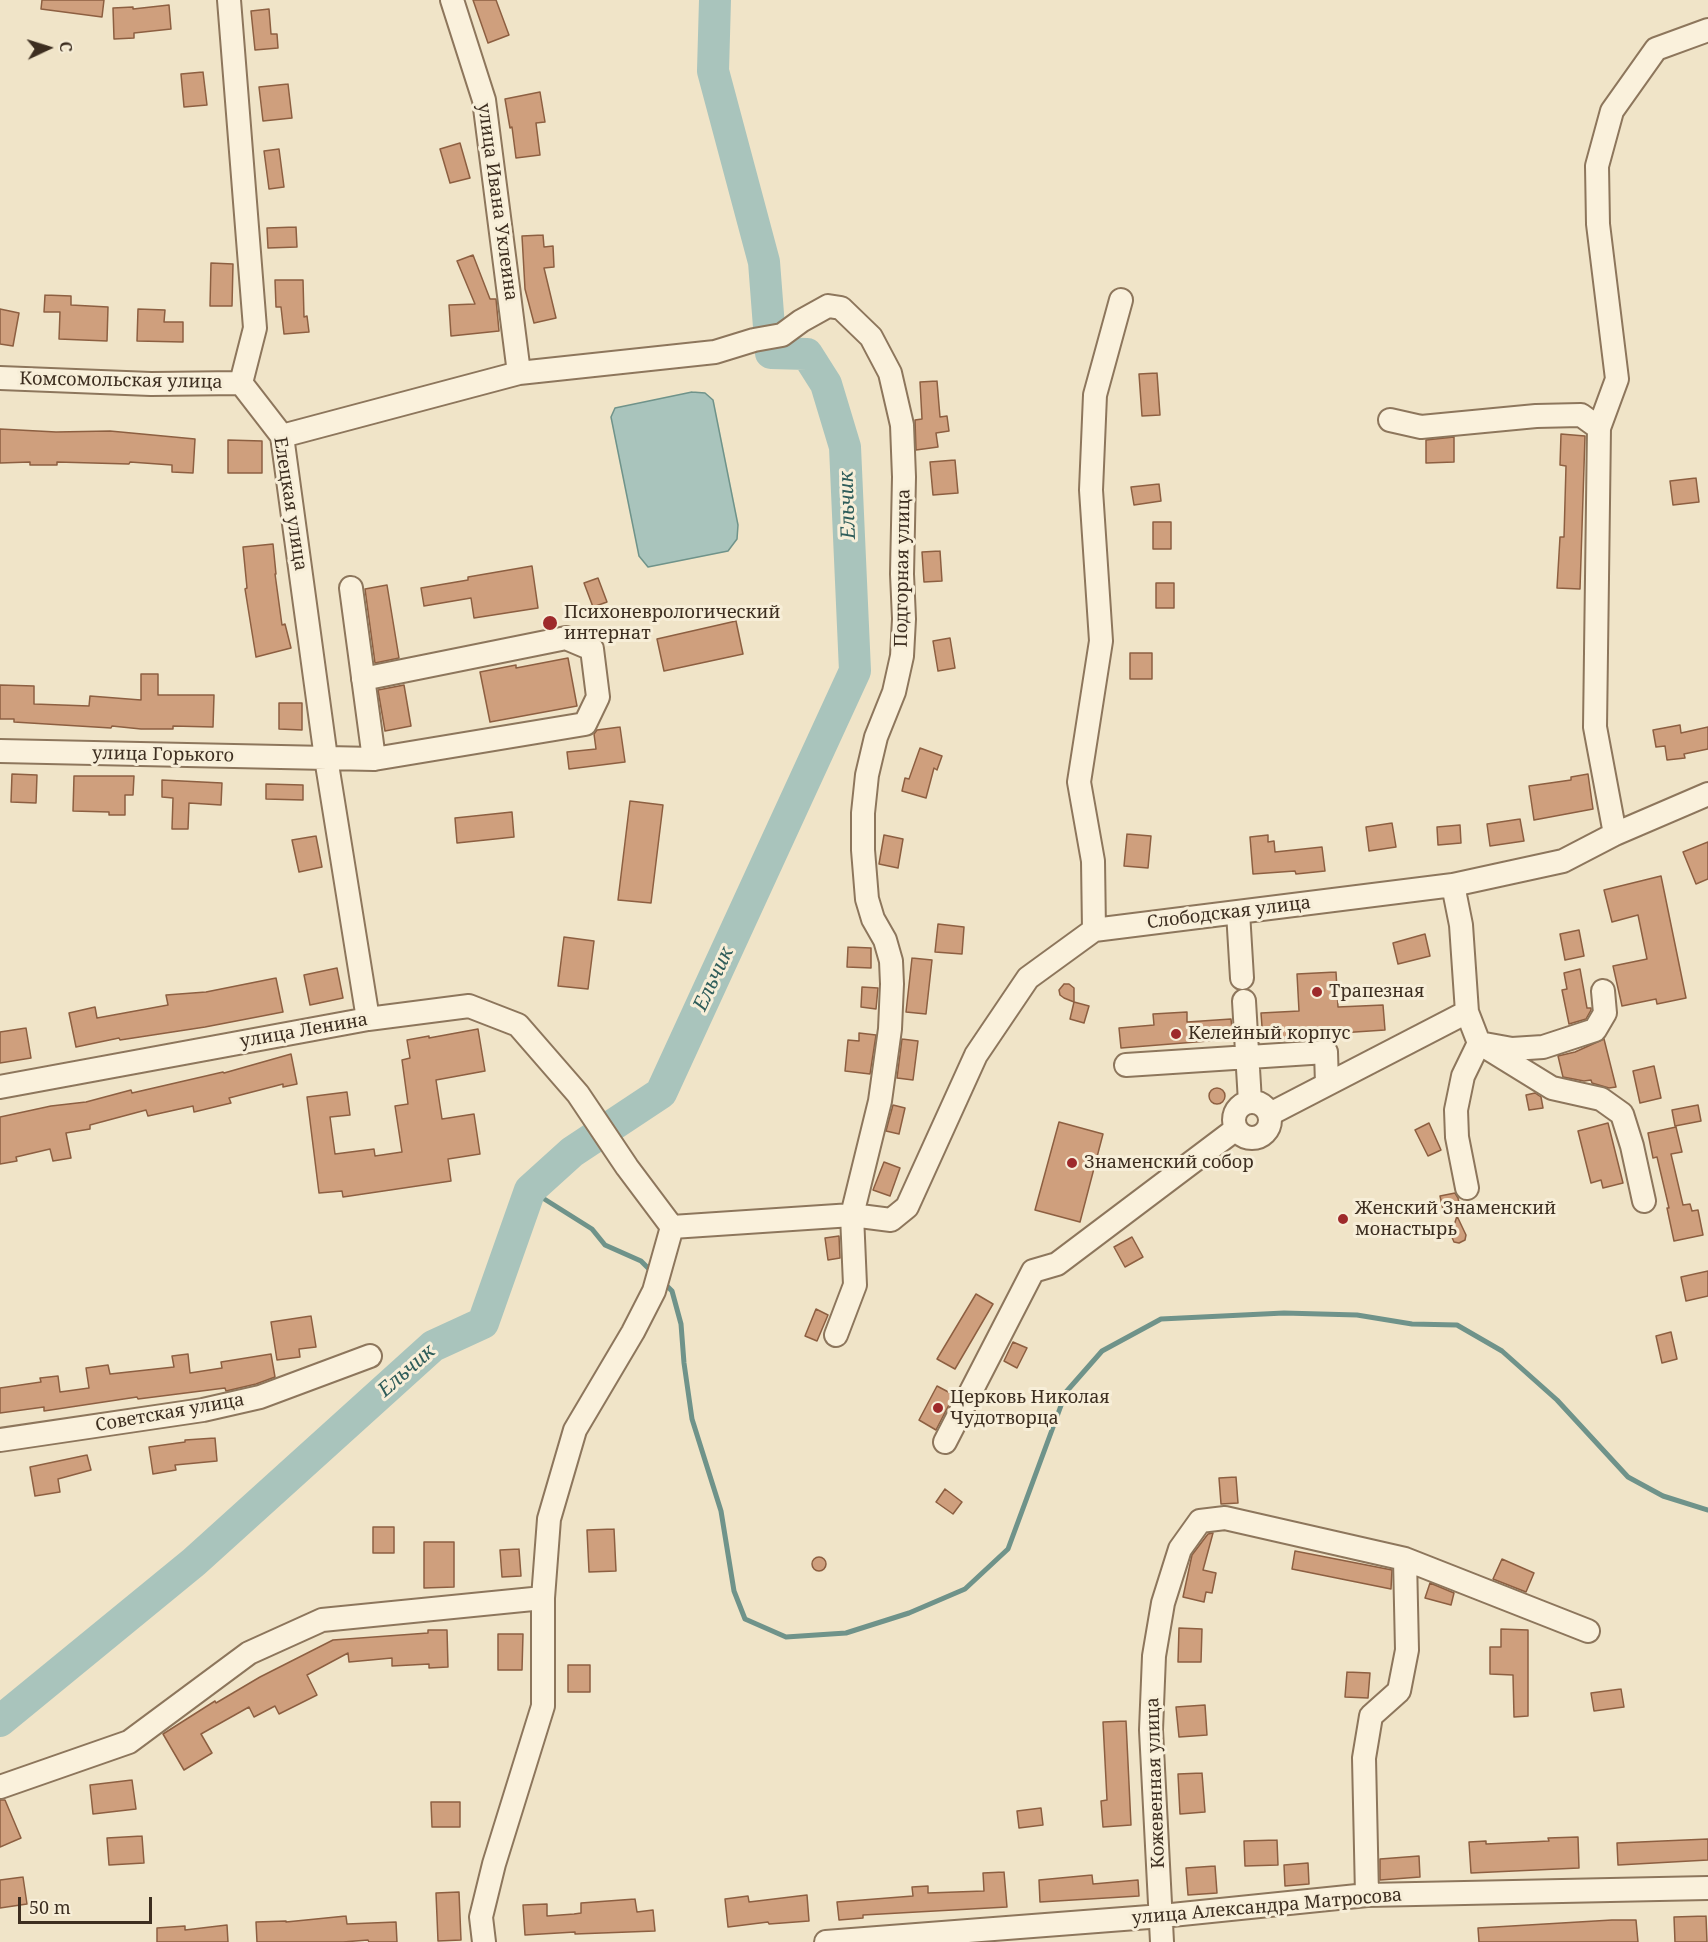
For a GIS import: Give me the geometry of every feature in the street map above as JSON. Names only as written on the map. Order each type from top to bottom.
[{"type":"street","name":"улица Ивана Уклеина","points":[[452,0],[484,100],[519,373]]},
{"type":"street","points":[[228,1],[255,328],[241,384]]},
{"type":"street","points":[[1615,834],[1594,727],[1599,428],[1617,380],[1598,224],[1596,166],[1612,111],[1656,49],[1708,30]]},
{"type":"street","points":[[1094,930],[1093,861],[1079,782],[1101,641],[1091,490],[1095,394],[1121,300]]},
{"type":"street","name":"Подгорная улица","points":[[282,436],[519,373],[715,352],[754,340],[782,335],[828,306],[841,308],[871,337],[890,373],[902,425],[904,477],[902,656],[894,692],[876,737],[867,775],[863,813],[867,899],[873,919],[885,940],[891,961],[892,984],[890,1029],[880,1101],[852,1215],[855,1285],[836,1335]]},
{"type":"street","name":"Комсомольская улица","points":[[0,378],[151,384],[241,384]]},
{"type":"street","name":"Елецкая улица","points":[[241,384],[282,436],[326,758],[368,1019]]},
{"type":"street","points":[[1390,420],[1420,427],[1536,416],[1581,416],[1599,428]]},
{"type":"street","points":[[351,588],[374,759]]},
{"type":"street","name":"улица Горького","points":[[0,751],[374,759],[585,724],[598,697],[592,649],[566,638],[363,679]]},
{"type":"street","name":"Слободская улица","points":[[852,1215],[891,1220],[907,1207],[976,1055],[1028,978],[1094,930],[1453,885],[1563,861],[1615,834],[1708,794]]},
{"type":"street","points":[[1453,885],[1461,925],[1467,1012],[1479,1043],[1552,1088],[1601,1099],[1622,1114],[1632,1146],[1644,1202]]},
{"type":"street","points":[[1238,912],[1242,978]]},
{"type":"street","points":[[1479,1043],[1512,1049],[1543,1047],[1595,1030],[1605,1013],[1603,991]]},
{"type":"street","points":[[1244,1001],[1251,1102]]},
{"type":"street","name":"улица Ленина","points":[[0,1088],[368,1019],[469,1006],[518,1025],[578,1094],[627,1167],[672,1227]]},
{"type":"street","points":[[1270,1114],[1467,1012]]},
{"type":"street","points":[[1467,1188],[1457,1137],[1456,1110],[1463,1076],[1479,1043]]},
{"type":"street","points":[[1126,1065],[1326,1052],[1327,1084]]},
{"type":"street","points":[[1251,1102],[1262,1104],[1270,1114],[1268,1130],[1259,1138],[1246,1138],[1236,1130],[1234,1118],[1240,1107],[1251,1102]]},
{"type":"street","points":[[945,1442],[1032,1271],[1057,1264],[1236,1130]]},
{"type":"street","points":[[484,1942],[481,1917],[494,1864],[543,1706],[543,1598],[549,1519],[575,1430],[654,1292],[672,1227],[852,1215]]},
{"type":"street","name":"Советская улица","points":[[0,1440],[202,1410],[260,1397],[370,1356]]},
{"type":"street","name":"Кожевенная улица","points":[[1162,1942],[1150,1707],[1154,1656],[1163,1603],[1180,1549],[1200,1521],[1225,1518],[1405,1559],[1588,1631]]},
{"type":"street","points":[[1367,1895],[1364,1758],[1371,1716],[1399,1691],[1407,1650],[1405,1559]]},
{"type":"street","points":[[0,1787],[129,1742],[249,1653],[322,1620],[543,1598]]},
{"type":"street","name":"улица Александра Матросова","points":[[826,1942],[1162,1916],[1367,1895],[1708,1888]]},
{"type":"water","points":[[692,392],[705,393],[713,400],[738,525],[737,539],[728,551],[648,567],[639,556],[611,417],[615,408]]},
{"type":"building","points":[[42,0],[104,0],[102,17],[41,9]]},
{"type":"building","points":[[473,0],[496,0],[509,35],[488,43]]},
{"type":"building","points":[[169,5],[171,29],[134,33],[134,38],[114,39],[113,8],[133,7],[133,9]]},
{"type":"building","points":[[269,9],[271,34],[277,34],[278,48],[255,50],[251,11]]},
{"type":"building","points":[[203,72],[207,105],[184,107],[181,74]]},
{"type":"building","points":[[288,84],[292,118],[263,121],[259,87]]},
{"type":"building","points":[[540,92],[545,122],[536,123],[540,155],[516,158],[505,99]]},
{"type":"building","points":[[460,143],[470,178],[450,183],[440,149]]},
{"type":"building","points":[[279,149],[284,187],[269,189],[264,151]]},
{"type":"building","points":[[296,227],[297,247],[268,248],[267,228]]},
{"type":"building","points":[[543,235],[544,247],[553,246],[554,267],[544,268],[556,318],[534,323],[525,289],[522,236]]},
{"type":"building","points":[[473,255],[490,299],[496,299],[499,331],[451,336],[449,305],[475,304],[457,261]]},
{"type":"building","points":[[211,263],[233,264],[232,306],[210,306]]},
{"type":"building","points":[[275,280],[303,280],[304,317],[307,316],[309,332],[284,334],[281,307],[276,307]]},
{"type":"building","points":[[45,295],[71,296],[71,305],[108,307],[107,341],[59,339],[60,312],[44,312]]},
{"type":"building","points":[[0,309],[19,313],[13,346],[0,344]]},
{"type":"building","points":[[138,309],[165,310],[164,322],[183,322],[183,342],[137,341]]},
{"type":"building","points":[[1157,373],[1160,415],[1142,416],[1139,374]]},
{"type":"building","points":[[937,381],[940,417],[947,416],[949,431],[936,433],[938,447],[916,450],[915,420],[922,419],[920,382]]},
{"type":"building","points":[[0,429],[56,432],[110,431],[195,439],[193,473],[172,472],[172,465],[130,462],[129,464],[57,462],[57,465],[30,465],[30,462],[0,463]]},
{"type":"building","points":[[1561,434],[1585,436],[1580,589],[1557,588],[1560,537],[1564,537],[1566,466],[1560,465]]},
{"type":"building","points":[[1454,437],[1454,462],[1426,463],[1426,440]]},
{"type":"building","points":[[228,440],[262,441],[262,473],[228,473]]},
{"type":"building","points":[[955,460],[958,493],[933,495],[930,462]]},
{"type":"building","points":[[1696,478],[1699,502],[1673,505],[1670,481]]},
{"type":"building","points":[[1159,484],[1161,501],[1134,505],[1131,487]]},
{"type":"building","points":[[1153,522],[1171,522],[1171,549],[1153,549]]},
{"type":"building","points":[[273,544],[282,625],[285,624],[291,648],[256,657],[245,589],[247,588],[243,547]]},
{"type":"building","points":[[940,551],[942,581],[924,582],[922,552]]},
{"type":"building","points":[[532,566],[538,608],[474,618],[471,598],[424,606],[421,588]]},
{"type":"building","points":[[598,578],[607,602],[593,607],[584,583]]},
{"type":"building","points":[[1156,583],[1174,583],[1174,608],[1156,608]]},
{"type":"building","points":[[387,585],[399,658],[375,663],[365,589]]},
{"type":"building","points":[[736,621],[743,654],[664,671],[657,639]]},
{"type":"building","points":[[950,638],[955,668],[938,671],[933,641]]},
{"type":"building","points":[[1130,653],[1152,653],[1152,679],[1130,679]]},
{"type":"building","points":[[568,658],[577,706],[490,722],[480,672]]},
{"type":"building","points":[[141,674],[158,674],[158,695],[214,695],[213,727],[173,726],[173,729],[141,729],[112,726],[111,728],[14,722],[14,719],[0,719],[0,685],[34,686],[34,704],[89,706],[90,696],[141,700]]},
{"type":"building","points":[[404,685],[411,726],[385,731],[378,690]]},
{"type":"building","points":[[279,703],[302,703],[302,730],[279,729]]},
{"type":"building","points":[[1680,725],[1681,733],[1708,727],[1708,749],[1684,754],[1685,758],[1667,760],[1665,746],[1656,747],[1653,730]]},
{"type":"building","points":[[620,727],[625,762],[569,769],[567,752],[596,749],[594,734],[597,730]]},
{"type":"building","points":[[920,748],[942,756],[937,770],[934,768],[926,798],[902,791],[905,778],[909,779]]},
{"type":"building","points":[[12,774],[37,775],[36,803],[11,802]]},
{"type":"building","points":[[1588,774],[1593,809],[1534,820],[1529,786],[1571,780],[1571,777]]},
{"type":"building","points":[[74,776],[134,776],[133,795],[125,795],[125,815],[73,811]]},
{"type":"building","points":[[162,780],[222,783],[221,805],[189,803],[188,829],[172,829],[173,798],[162,797]]},
{"type":"building","points":[[266,784],[303,785],[303,800],[266,799]]},
{"type":"building","points":[[630,801],[663,805],[651,903],[618,900]]},
{"type":"building","points":[[512,812],[514,837],[457,843],[455,818]]},
{"type":"building","points":[[1520,819],[1524,841],[1490,846],[1487,824]]},
{"type":"building","points":[[1392,823],[1396,847],[1369,851],[1366,827]]},
{"type":"building","points":[[1460,825],[1461,843],[1438,845],[1437,827]]},
{"type":"building","points":[[1127,834],[1151,836],[1148,868],[1124,866]]},
{"type":"building","points":[[884,835],[903,839],[898,868],[879,864]]},
{"type":"building","points":[[1268,835],[1268,842],[1274,841],[1275,852],[1322,847],[1325,871],[1253,874],[1250,837]]},
{"type":"building","points":[[316,836],[322,867],[299,872],[292,840]]},
{"type":"building","points":[[1708,842],[1708,879],[1696,884],[1683,852]]},
{"type":"building","points":[[1661,876],[1686,998],[1657,1004],[1656,999],[1622,1006],[1613,966],[1647,959],[1638,915],[1612,922],[1604,890]]},
{"type":"building","points":[[938,924],[964,927],[962,954],[935,952]]},
{"type":"building","points":[[1579,930],[1584,956],[1565,960],[1560,934]]},
{"type":"building","points":[[1425,934],[1430,956],[1398,964],[1393,943]]},
{"type":"building","points":[[564,937],[594,941],[588,989],[558,986]]},
{"type":"building","points":[[848,947],[871,948],[871,968],[847,967]]},
{"type":"building","points":[[912,958],[932,960],[926,1014],[906,1012]]},
{"type":"building","points":[[337,968],[343,998],[310,1005],[304,975]]},
{"type":"building","points":[[1580,969],[1587,1008],[1591,1010],[1586,1019],[1569,1024],[1562,990],[1567,989],[1564,973]]},
{"type":"building","name":"Трапезная","points":[[1336,972],[1338,1007],[1383,1005],[1385,1030],[1263,1040],[1261,1013],[1299,1011],[1297,974]]},
{"type":"building","points":[[276,978],[283,1012],[76,1047],[69,1013],[95,1007],[97,1018],[168,1005],[166,995],[206,992]]},
{"type":"building","points":[[1064,984],[1069,984],[1074,988],[1074,1002],[1060,995],[1059,990]]},
{"type":"building","points":[[862,987],[878,988],[876,1009],[861,1007]]},
{"type":"building","points":[[1074,1002],[1089,1006],[1084,1023],[1070,1019]]},
{"type":"building","name":"Келейный корпус","points":[[1187,1012],[1187,1022],[1231,1019],[1233,1039],[1121,1048],[1119,1028],[1154,1025],[1153,1014]]},
{"type":"building","points":[[26,1028],[31,1058],[0,1063],[0,1032]]},
{"type":"building","points":[[478,1029],[485,1071],[436,1080],[442,1119],[474,1114],[480,1154],[448,1159],[451,1181],[343,1197],[342,1191],[319,1193],[307,1097],[347,1092],[350,1115],[330,1117],[335,1154],[374,1149],[375,1156],[402,1152],[395,1106],[408,1104],[402,1060],[410,1058],[407,1040]]},
{"type":"building","points":[[859,1033],[876,1035],[870,1074],[845,1071],[848,1040],[859,1041]]},
{"type":"building","points":[[902,1039],[918,1041],[913,1080],[897,1078]]},
{"type":"building","points":[[1604,1039],[1616,1087],[1609,1088],[1592,1083],[1591,1080],[1563,1077],[1558,1056],[1575,1052]]},
{"type":"building","points":[[291,1054],[297,1084],[283,1087],[283,1084],[229,1098],[231,1103],[194,1112],[193,1106],[148,1116],[146,1110],[90,1125],[90,1129],[66,1133],[71,1158],[53,1161],[50,1149],[16,1157],[17,1161],[0,1164],[0,1117],[51,1106],[86,1102],[131,1090],[132,1093],[224,1073]]},
{"type":"building","points":[[1654,1066],[1661,1098],[1640,1103],[1633,1071]]},
{"type":"building","points":[[1217,1088],[1225,1096],[1217,1104],[1209,1096]]},
{"type":"building","points":[[1535,1093],[1541,1097],[1543,1108],[1529,1110],[1526,1095]]},
{"type":"building","points":[[893,1105],[905,1108],[899,1134],[886,1131]]},
{"type":"building","points":[[1698,1105],[1701,1121],[1675,1126],[1672,1110]]},
{"type":"building","name":"Знаменский собор","points":[[1059,1122],[1103,1134],[1080,1222],[1035,1210]]},
{"type":"building","points":[[1429,1123],[1441,1150],[1428,1156],[1415,1130]]},
{"type":"building","points":[[1608,1123],[1623,1183],[1603,1188],[1601,1180],[1591,1183],[1578,1131]]},
{"type":"building","points":[[1676,1127],[1682,1152],[1671,1154],[1683,1205],[1690,1204],[1692,1211],[1698,1210],[1703,1235],[1674,1241],[1657,1157],[1653,1158],[1648,1133]]},
{"type":"building","points":[[884,1162],[900,1168],[890,1196],[873,1190]]},
{"type":"building","points":[[1455,1193],[1461,1212],[1444,1215],[1440,1196]]},
{"type":"building","points":[[1457,1216],[1466,1235],[1465,1240],[1459,1243],[1454,1242],[1451,1235]]},
{"type":"building","points":[[839,1236],[840,1258],[828,1260],[825,1238]]},
{"type":"building","points":[[1132,1237],[1143,1257],[1125,1267],[1114,1247]]},
{"type":"building","points":[[1708,1271],[1708,1296],[1686,1301],[1681,1277]]},
{"type":"building","points":[[976,1294],[993,1304],[955,1369],[937,1359]]},
{"type":"building","points":[[816,1309],[828,1315],[817,1341],[805,1336]]},
{"type":"building","points":[[311,1316],[316,1347],[299,1349],[300,1357],[277,1360],[271,1322]]},
{"type":"building","points":[[1671,1332],[1677,1359],[1662,1363],[1656,1336]]},
{"type":"building","points":[[1013,1342],[1027,1348],[1017,1368],[1004,1361]]},
{"type":"building","points":[[188,1354],[190,1373],[222,1368],[221,1362],[271,1354],[275,1377],[226,1391],[225,1388],[138,1399],[137,1397],[44,1411],[44,1407],[0,1413],[0,1388],[41,1382],[40,1378],[58,1376],[60,1392],[89,1388],[86,1368],[108,1365],[110,1374],[174,1367],[172,1356]]},
{"type":"building","name":"Церковь Николая Чудотворца","points":[[937,1386],[954,1395],[936,1430],[919,1420]]},
{"type":"building","points":[[215,1438],[217,1461],[175,1465],[176,1470],[153,1474],[149,1447],[185,1442],[185,1440]]},
{"type":"building","points":[[87,1455],[91,1470],[58,1479],[60,1492],[35,1496],[30,1467]]},
{"type":"building","points":[[1236,1477],[1238,1503],[1221,1504],[1219,1478]]},
{"type":"building","points":[[945,1489],[962,1502],[953,1514],[936,1502]]},
{"type":"building","points":[[373,1527],[394,1527],[394,1553],[373,1553]]},
{"type":"building","points":[[614,1529],[616,1571],[589,1572],[587,1530]]},
{"type":"building","points":[[1213,1533],[1203,1570],[1216,1573],[1212,1593],[1206,1592],[1204,1602],[1183,1597],[1192,1555],[1208,1534]]},
{"type":"building","points":[[424,1542],[454,1542],[454,1587],[424,1588]]},
{"type":"building","points":[[519,1549],[521,1576],[502,1577],[500,1550]]},
{"type":"building","points":[[1295,1551],[1392,1570],[1391,1589],[1292,1569]]},
{"type":"building","points":[[816,1557],[822,1557],[826,1564],[822,1571],[816,1571],[812,1567],[812,1561]]},
{"type":"building","points":[[1502,1559],[1534,1573],[1526,1592],[1493,1579]]},
{"type":"building","points":[[1430,1583],[1454,1593],[1451,1605],[1425,1598]]},
{"type":"building","points":[[1179,1628],[1202,1629],[1201,1662],[1178,1662]]},
{"type":"building","points":[[1501,1629],[1528,1630],[1528,1716],[1514,1717],[1513,1675],[1490,1674],[1490,1647],[1501,1647]]},
{"type":"building","points":[[428,1630],[447,1630],[448,1667],[429,1668],[429,1664],[392,1666],[392,1658],[349,1662],[348,1653],[307,1675],[317,1695],[279,1714],[275,1706],[254,1717],[249,1707],[201,1734],[212,1753],[184,1770],[163,1734],[215,1701],[216,1703],[260,1677],[333,1640],[428,1633]]},
{"type":"building","points":[[498,1634],[523,1634],[522,1670],[498,1670]]},
{"type":"building","points":[[568,1665],[590,1665],[590,1692],[568,1692]]},
{"type":"building","points":[[1347,1672],[1370,1673],[1368,1698],[1345,1697]]},
{"type":"building","points":[[1621,1689],[1624,1707],[1594,1711],[1591,1693]]},
{"type":"building","points":[[1205,1705],[1207,1735],[1179,1737],[1176,1707]]},
{"type":"building","points":[[1126,1721],[1131,1825],[1103,1827],[1101,1801],[1107,1800],[1103,1722]]},
{"type":"building","points":[[1202,1773],[1205,1812],[1180,1814],[1178,1774]]},
{"type":"building","points":[[132,1780],[136,1809],[93,1814],[90,1785]]},
{"type":"building","points":[[0,1800],[5,1800],[21,1838],[0,1847]]},
{"type":"building","points":[[431,1802],[460,1802],[460,1827],[432,1827]]},
{"type":"building","points":[[1041,1808],[1043,1825],[1019,1828],[1017,1811]]},
{"type":"building","points":[[142,1836],[144,1863],[109,1865],[107,1838]]},
{"type":"building","points":[[1578,1837],[1579,1868],[1471,1873],[1469,1842],[1486,1841],[1486,1844]]},
{"type":"building","points":[[1708,1839],[1708,1860],[1618,1865],[1617,1843]]},
{"type":"building","points":[[1277,1840],[1278,1865],[1245,1866],[1244,1841]]},
{"type":"building","points":[[1419,1856],[1420,1877],[1380,1880],[1380,1859]]},
{"type":"building","points":[[1308,1863],[1309,1884],[1285,1886],[1284,1865]]},
{"type":"building","points":[[1215,1866],[1217,1893],[1188,1895],[1186,1868]]},
{"type":"building","points":[[1004,1872],[1007,1907],[863,1915],[863,1918],[839,1920],[837,1902],[913,1896],[912,1887],[928,1886],[928,1893],[984,1891],[983,1873]]},
{"type":"building","points":[[1092,1875],[1093,1884],[1138,1880],[1139,1896],[1040,1902],[1039,1880]]},
{"type":"building","points":[[23,1877],[27,1904],[0,1908],[0,1880]]},
{"type":"building","points":[[459,1892],[461,1940],[438,1941],[436,1893]]},
{"type":"building","points":[[807,1895],[809,1921],[769,1924],[768,1922],[728,1927],[725,1899],[748,1896],[749,1902]]},
{"type":"building","points":[[635,1899],[637,1912],[653,1910],[655,1931],[525,1935],[523,1905],[547,1904],[547,1916],[581,1913],[581,1903]]},
{"type":"building","points":[[346,1916],[347,1924],[396,1922],[397,1942],[369,1942],[368,1940],[257,1942],[256,1922],[286,1922]]},
{"type":"building","points":[[1706,1916],[1707,1942],[1675,1942],[1674,1917]]},
{"type":"building","points":[[1636,1920],[1638,1942],[1479,1942],[1478,1928]]},
{"type":"building","points":[[227,1925],[228,1942],[157,1942],[157,1928],[185,1926],[185,1930]]},
{"type":"waterway","name":"Ельчик","points":[[0,1721],[194,1562],[433,1346],[483,1323],[530,1190],[572,1152],[661,1093],[855,671],[845,447],[826,384],[807,354],[771,353],[764,262],[713,71],[715,0]]},
{"type":"waterway","points":[[530,1190],[592,1229],[605,1245],[641,1261],[652,1272]]},
{"type":"waterway","points":[[664,1283],[672,1291],[681,1324],[692,1419],[721,1511],[734,1591],[745,1619],[786,1637],[846,1633],[909,1613],[965,1589],[1008,1549],[1066,1392],[1102,1351],[1161,1319],[1284,1313],[1357,1315],[1412,1324],[1457,1325],[1502,1351],[1557,1400],[1628,1477],[1663,1496],[1708,1510]]},
{"type":"place","name":"Психоневрологический интернат","points":[[550,623]]},
{"type":"place","name":"Трапезная","points":[[1317,992]]},
{"type":"place","name":"Келейный корпус","points":[[1176,1034]]},
{"type":"place","name":"Знаменский собор","points":[[1072,1163]]},
{"type":"place","name":"Женский Знаменский монастырь","points":[[1343,1219]]},
{"type":"place","name":"Церковь Николая Чудотворца","points":[[938,1408]]}]
